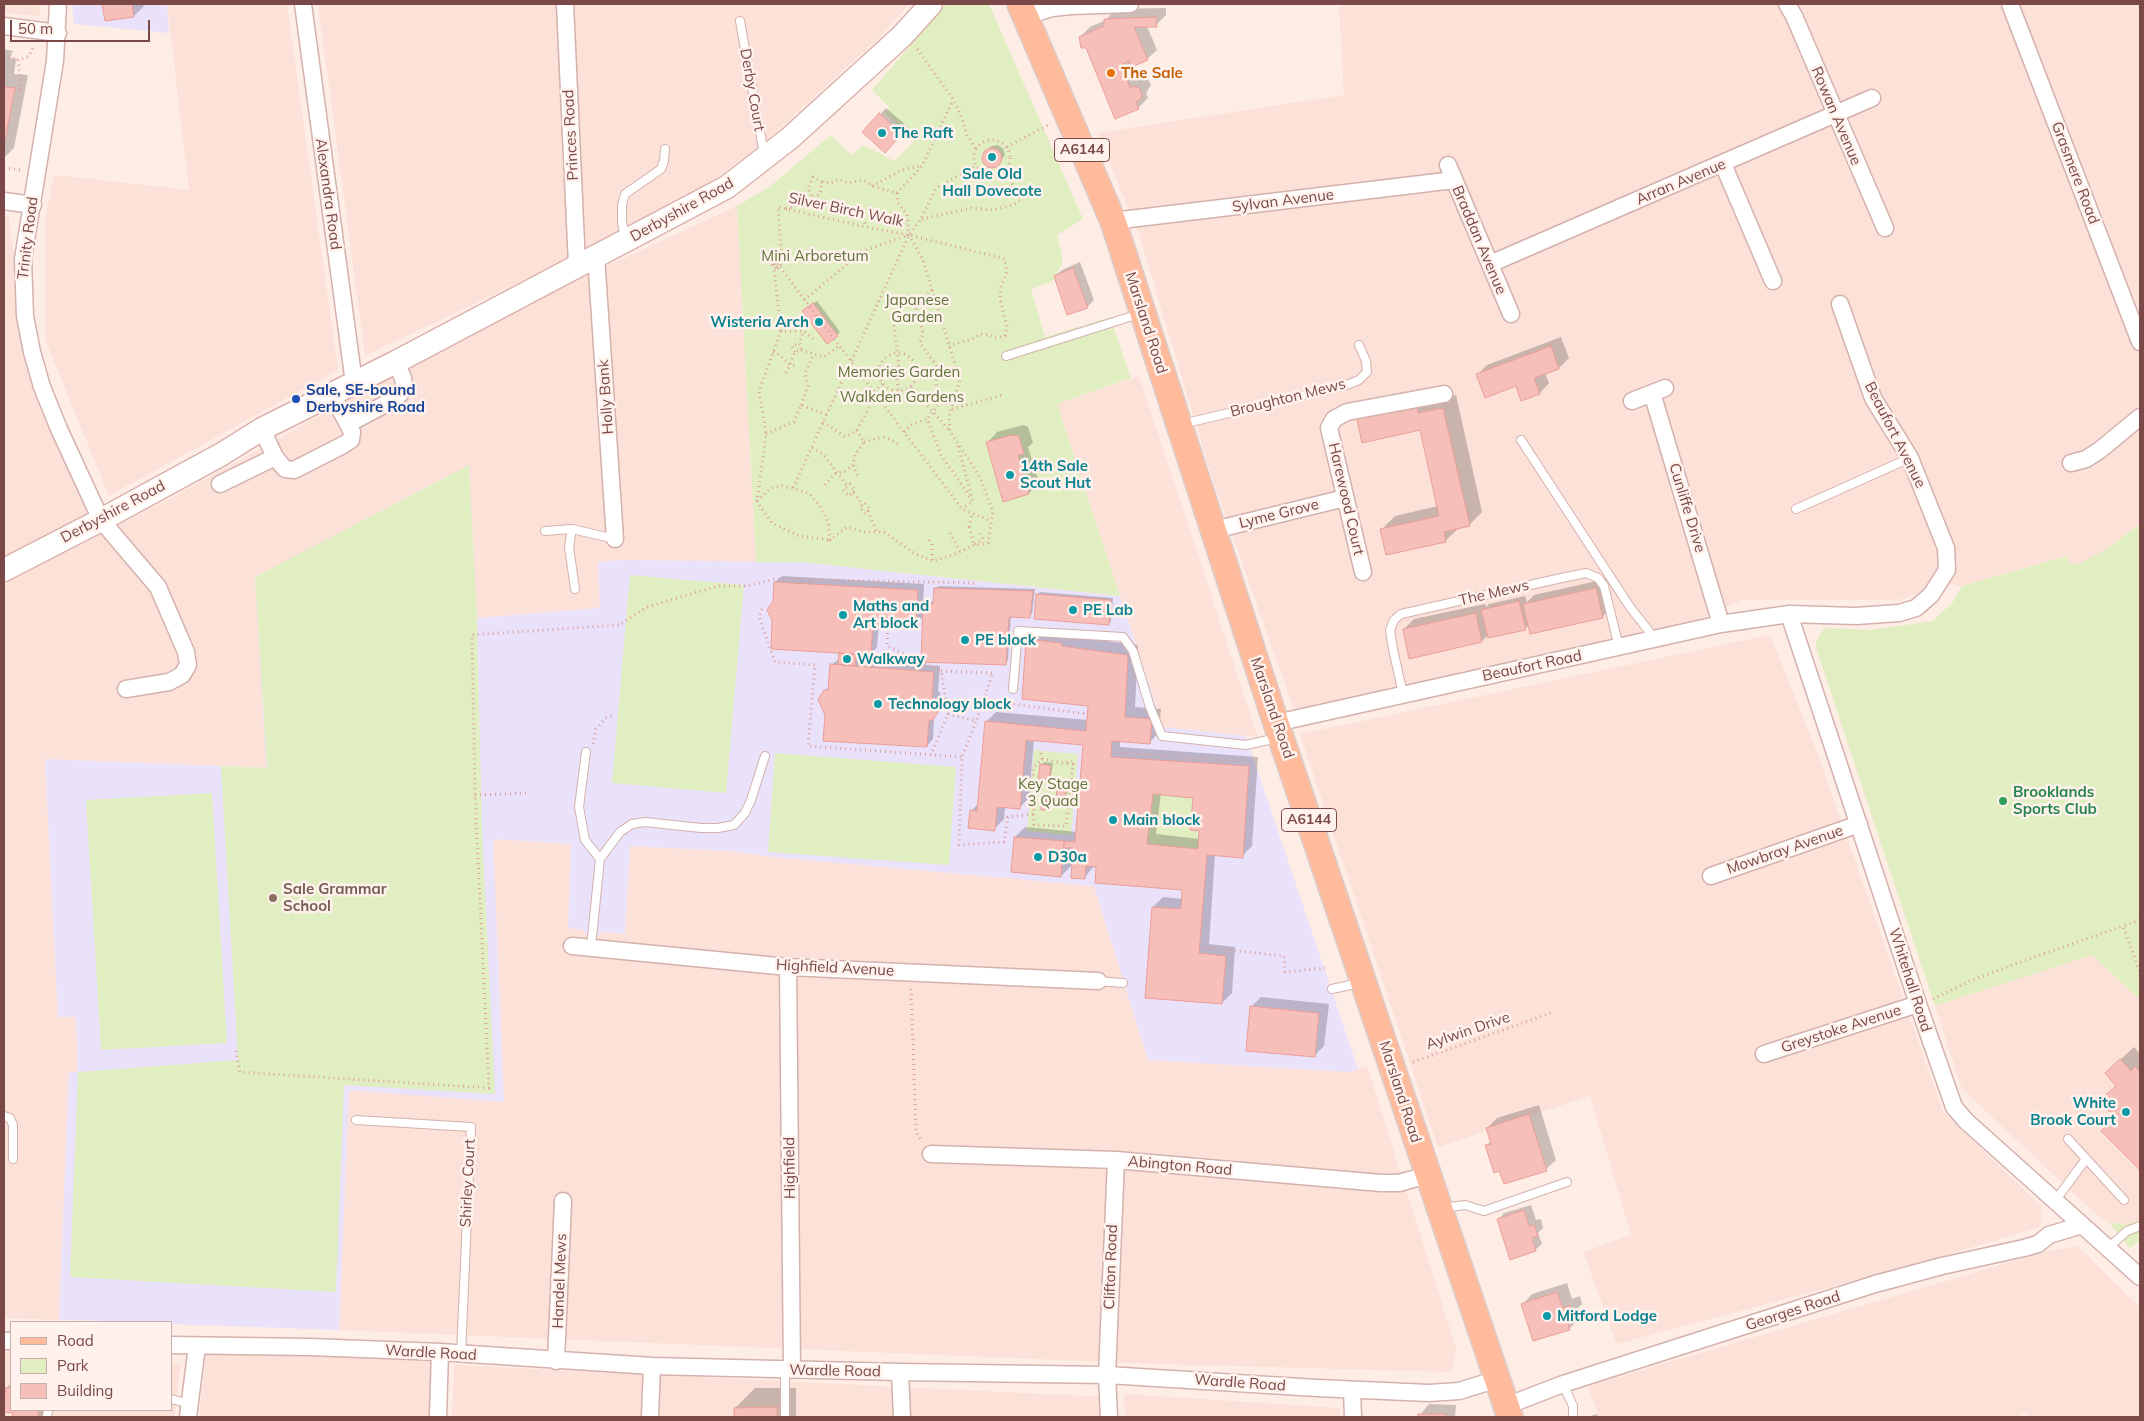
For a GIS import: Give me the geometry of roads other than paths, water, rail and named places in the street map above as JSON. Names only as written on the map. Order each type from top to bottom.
[{"type":"main road","name":"Marsland Road","points":[[1023,10],[1112,221],[1427,1176],[1508,1412]]},
{"type":"street","name":"Trinity Road","points":[[58,4],[58,33],[33,205],[22,260],[25,316],[32,352],[42,387],[101,520],[158,587],[186,652],[188,665],[182,675],[169,682],[126,689]]},
{"type":"street","name":"Alexandra Road","points":[[303,4],[354,383]]},
{"type":"street","name":"Princes Road","points":[[565,4],[587,260]]},
{"type":"street","name":"Derbyshire Road","points":[[4,570],[222,454],[262,429],[396,362],[727,187],[790,138],[905,33],[931,4]]},
{"type":"street","points":[[1023,10],[1130,4]]},
{"type":"street","name":"Rowan Avenue","points":[[1787,4],[1794,16],[1885,228]]},
{"type":"street","name":"Grasmere Road","points":[[2010,4],[2140,342]]},
{"type":"street","points":[[4,26],[58,33]]},
{"type":"street","name":"Arran Avenue","points":[[1490,264],[1872,98]]},
{"type":"street","points":[[1723,164],[1773,282]]},
{"type":"street","name":"Sylvan Avenue","points":[[1112,221],[1451,173]]},
{"type":"street","name":"Braddan Avenue","points":[[1451,173],[1511,314]]},
{"type":"street","points":[[4,201],[33,205]]},
{"type":"street","name":"Holly Bank","points":[[587,260],[615,539]]},
{"type":"street","name":"Beaufort Avenue","points":[[1789,614],[1856,616],[1899,613],[1916,608],[1931,594],[1947,570],[1946,548],[1910,458],[1873,398],[1840,304]]},
{"type":"street","points":[[348,424],[393,400],[401,393],[404,386],[403,378],[396,362]]},
{"type":"street","name":"Cunliffe Drive","points":[[1632,401],[1659,390],[1721,624]]},
{"type":"street","points":[[262,429],[275,457],[285,469],[294,470],[344,445],[351,440],[352,432],[332,394]]},
{"type":"street","name":"Harewood Court","points":[[1363,572],[1329,428],[1334,419],[1347,412],[1444,394]]},
{"type":"street","points":[[2071,463],[2086,459],[2100,450],[2140,417]]},
{"type":"street","points":[[222,454],[235,477]]},
{"type":"street","points":[[220,484],[275,457]]},
{"type":"street","name":"Lyme Grove","points":[[1214,530],[1345,498]]},
{"type":"street","name":"Beaufort Road","points":[[1279,730],[1403,694],[1721,624],[1789,614]]},
{"type":"street","name":"Whitehall Road","points":[[1789,614],[1954,1107],[1966,1121],[2140,1277]]},
{"type":"street","name":"Mowbray Avenue","points":[[1711,876],[1859,824]]},
{"type":"street","name":"Highfield Avenue","points":[[572,946],[788,967],[1098,981]]},
{"type":"street","name":"Highfield","points":[[788,967],[788,1370]]},
{"type":"street","name":"Greystoke Avenue","points":[[1764,1054],[1918,1004]]},
{"type":"street","name":"Abington Road","points":[[931,1154],[1116,1160],[1381,1183],[1399,1183],[1427,1176]]},
{"type":"street","name":"Clifton Road","points":[[1109,1417],[1107,1375],[1116,1160]]},
{"type":"street","name":"Handel Mews","points":[[556,1361],[563,1201]]},
{"type":"street","name":"Georges Road","points":[[1508,1412],[1563,1384],[1875,1284],[1942,1266],[2038,1244],[2049,1235],[2082,1225]]},
{"type":"street","name":"Wardle Road","points":[[172,1346],[310,1347],[440,1352],[652,1366],[1107,1375],[1429,1393],[1470,1388],[1498,1379]]},
{"type":"street","points":[[189,1411],[197,1346]]},
{"type":"street","points":[[438,1417],[440,1352]]},
{"type":"street","points":[[650,1417],[652,1366]]},
{"type":"street","points":[[900,1372],[902,1417]]},
{"type":"street","points":[[1352,1390],[1353,1417]]},
{"type":"lane","name":"Derby Court","points":[[740,21],[765,159]]},
{"type":"lane","points":[[626,241],[622,222],[622,205],[625,194],[661,168],[665,149]]},
{"type":"lane","points":[[1006,356],[1143,312]]},
{"type":"lane","name":"Broughton Mews","points":[[1178,425],[1344,386],[1358,380],[1367,372],[1366,361],[1359,345]]},
{"type":"lane","points":[[1521,440],[1630,607],[1655,639]]},
{"type":"lane","points":[[1796,509],[1910,458]]},
{"type":"lane","points":[[545,531],[572,528],[615,539]]},
{"type":"lane","points":[[572,528],[569,547],[575,589]]},
{"type":"lane","name":"The Mews","points":[[1403,694],[1392,649],[1390,630],[1394,620],[1401,614],[1566,577],[1586,573],[1598,578],[1604,586],[1619,647]]},
{"type":"lane","points":[[1013,689],[1018,631],[1123,637],[1133,651],[1150,707],[1162,736],[1246,745],[1279,730]]},
{"type":"lane","points":[[586,752],[579,807],[585,840],[600,859]]},
{"type":"lane","points":[[591,947],[600,859],[609,844],[620,832],[632,824],[644,822],[718,828],[734,825],[745,813],[751,800],[765,756]]},
{"type":"lane","points":[[1098,981],[1123,983]]},
{"type":"lane","points":[[1332,989],[1364,982]]},
{"type":"lane","points":[[4,1116],[10,1118],[12,1125],[13,1159]]},
{"type":"lane","name":"Shirley Court","points":[[356,1120],[471,1127],[461,1354]]},
{"type":"lane","points":[[2068,1139],[2124,1200]]},
{"type":"lane","points":[[2055,1201],[2086,1159]]},
{"type":"lane","points":[[1439,1210],[1465,1205],[1484,1211],[1567,1182]]},
{"type":"lane","points":[[2109,1248],[2127,1231],[2140,1226]]},
{"type":"lane","points":[[785,1417],[788,1370]]},
{"type":"lane","points":[[1563,1384],[1573,1406],[1572,1417]]},
{"type":"lane","points":[[172,1400],[189,1411]]},
{"type":"place","name":"The Sale","points":[[1111,73]]},
{"type":"place","name":"The Raft","points":[[882,133]]},
{"type":"place","name":"Sale Old Hall Dovecote","points":[[992,157]]},
{"type":"place","name":"Wisteria Arch","points":[[819,322]]},
{"type":"place","name":"Sale, SE-bound Derbyshire Road","points":[[296,399]]},
{"type":"place","name":"14th Sale Scout Hut","points":[[1010,475]]},
{"type":"place","name":"PE Lab","points":[[1073,610]]},
{"type":"place","name":"Maths and Art block","points":[[843,615]]},
{"type":"place","name":"PE block","points":[[965,640]]},
{"type":"place","name":"Walkway","points":[[847,659]]},
{"type":"place","name":"Technology block","points":[[878,704]]},
{"type":"place","name":"Brooklands Sports Club","points":[[2003,801]]},
{"type":"place","name":"Main block","points":[[1113,820]]},
{"type":"place","name":"D30a","points":[[1038,857]]},
{"type":"place","name":"Sale Grammar School","points":[[273,898]]},
{"type":"place","name":"White Brook Court","points":[[2126,1112]]},
{"type":"place","name":"Mitford Lodge","points":[[1547,1316]]},
{"type":"park label","name":"Mini Arboretum","points":[[815,256]]},
{"type":"park label","name":"Japanese Garden","points":[[917,308]]},
{"type":"park label","name":"Memories Garden","points":[[899,372]]},
{"type":"park label","name":"Walkden Gardens","points":[[902,397]]},
{"type":"park label","name":"Key Stage 3 Quad","points":[[1053,792]]}]
